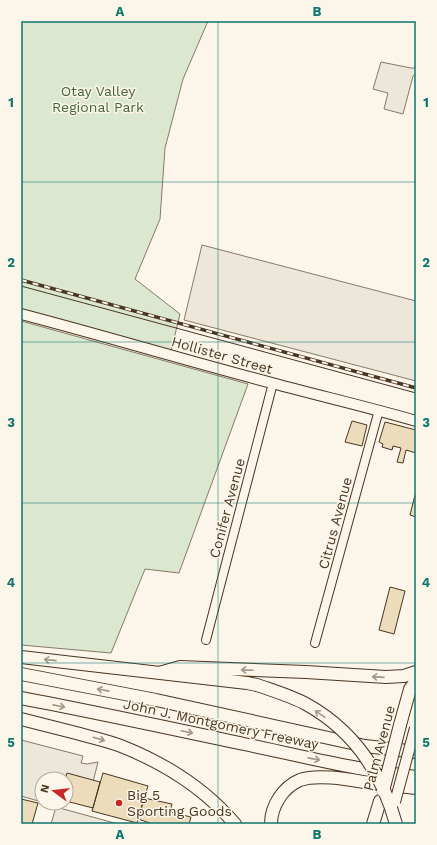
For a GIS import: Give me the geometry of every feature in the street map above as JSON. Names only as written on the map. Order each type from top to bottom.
[{"type":"highway","points":[[21,657],[247,682],[287,695],[307,705],[335,724],[357,745],[382,785],[392,809],[396,824]]},
{"type":"highway","points":[[159,673],[180,667],[386,677],[404,676],[416,672]]},
{"type":"highway","name":"John J. Montgomery Freeway","points":[[21,674],[156,700],[365,746],[416,752]]},
{"type":"highway","name":"Palm Avenue","points":[[373,821],[380,801],[410,689],[416,681]]},
{"type":"highway","name":"John J. Montgomery Freeway","points":[[21,698],[304,757],[390,774],[416,777]]},
{"type":"highway","points":[[21,719],[120,745],[140,754],[168,769],[204,794],[235,824]]},
{"type":"highway","points":[[271,824],[275,805],[282,793],[300,780],[315,778],[342,779],[416,788]]},
{"type":"main road","name":"Hollister Street","points":[[21,314],[273,384],[379,410],[416,421]]},
{"type":"main road","name":"Palm Avenue","points":[[389,824],[415,725]]},
{"type":"street","name":"Conifer Avenue","points":[[206,640],[273,384]]},
{"type":"street","name":"Citrus Avenue","points":[[315,643],[379,410]]},
{"type":"green space","name":"Otay Valley Regional Park","points":[[21,21],[208,21],[183,79],[165,148],[160,219],[135,279],[180,314],[171,351],[21,310]]},
{"type":"green space","points":[[21,321],[248,384],[179,573],[145,569],[111,653],[21,645]]},
{"type":"shaded area","points":[[381,62],[416,68],[416,74],[413,76],[403,114],[384,109],[388,93],[373,89]]},
{"type":"shaded area","points":[[202,245],[416,301],[416,381],[184,320]]},
{"type":"shaded area","points":[[21,740],[83,756],[81,763],[87,764],[98,762],[93,782],[74,780],[74,771],[34,771],[34,800],[21,796]]},
{"type":"shaded area","points":[[55,811],[71,811],[118,824],[51,824]]},
{"type":"building","points":[[352,421],[367,425],[362,446],[345,442]]},
{"type":"building","points":[[385,422],[416,430],[416,453],[406,450],[403,463],[397,462],[401,448],[393,446],[392,450],[382,447],[383,444],[379,442]]},
{"type":"building","points":[[416,491],[416,517],[410,515]]},
{"type":"building","points":[[390,587],[405,591],[394,634],[379,630]]},
{"type":"building","name":"Big 5 Sporting Goods","points":[[103,773],[148,786],[137,823],[92,811]]},
{"type":"building","points":[[74,775],[100,782],[93,808],[74,803]]},
{"type":"building","points":[[144,798],[172,804],[170,812],[191,817],[189,824],[153,824],[138,819]]},
{"type":"building","points":[[21,799],[34,802],[34,811],[36,811],[32,824],[21,824]]},
{"type":"tram line","points":[[21,286],[416,393]]},
{"type":"railway","points":[[21,280],[416,388]]},
{"type":"place","name":"Big 5 Sporting Goods","points":[[119,803]]}]
